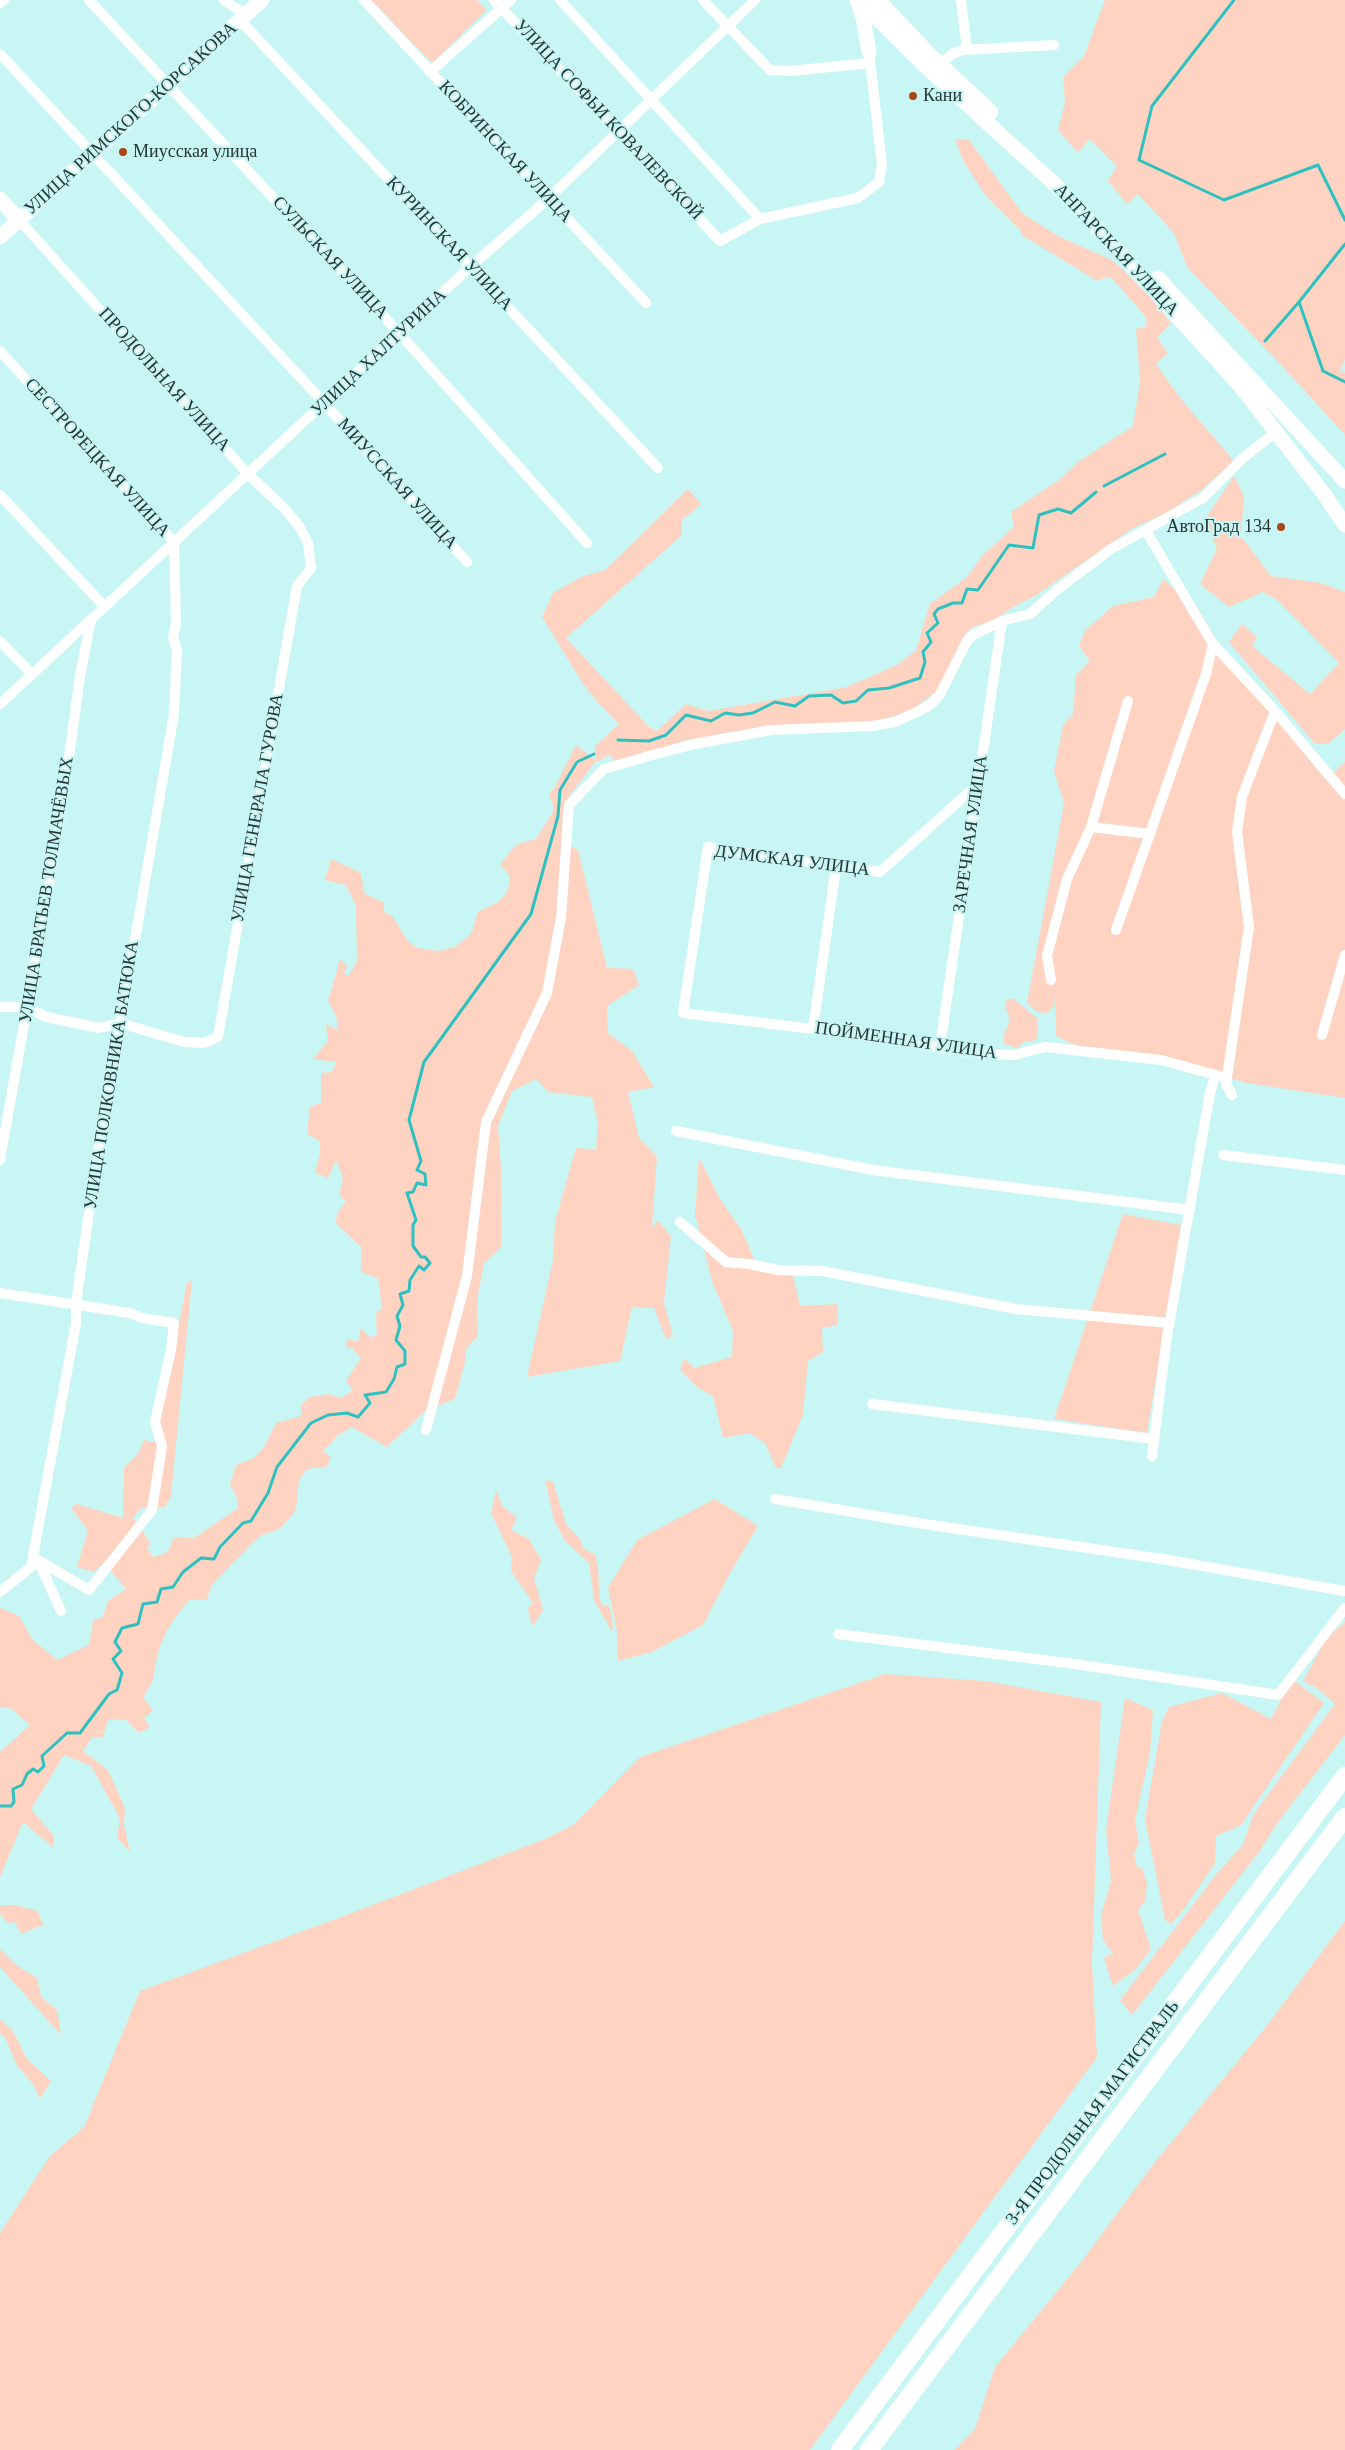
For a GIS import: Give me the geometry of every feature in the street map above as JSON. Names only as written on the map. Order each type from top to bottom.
[{"type":"highway","name":"3-Я ПРОДОЛЬНАЯ МАГИСТРАЛЬ","points":[[840,2450],[1345,1776]]},
{"type":"highway","name":"3-Я ПРОДОЛЬНАЯ МАГИСТРАЛЬ","points":[[869,2450],[1345,1817]]},
{"type":"main road","name":"УЛИЦА РИМСКОГО-КОРСАКОВА","points":[[0,238],[92,152],[170,85],[262,0]]},
{"type":"main road","name":"АНГАРСКАЯ УЛИЦА","points":[[858,0],[900,42],[1049,179],[1101,232],[1205,345],[1276,432],[1324,494],[1345,525]]},
{"type":"main road","points":[[858,0],[863,17],[869,58]]},
{"type":"main road","name":"АНГАРСКАЯ УЛИЦА","points":[[878,0],[940,65],[1071,186],[1345,481]]},
{"type":"main road","points":[[869,58],[874,43],[884,36],[900,42]]},
{"type":"main road","name":"ПРОДОЛЬНАЯ УЛИЦА","points":[[0,199],[20,221]]},
{"type":"street","points":[[0,4],[4,0]]},
{"type":"street","name":"СУЛЬСКАЯ УЛИЦА","points":[[89,0],[400,334],[587,543]]},
{"type":"street","name":"КУРИНСКАЯ УЛИЦА","points":[[224,0],[243,18],[470,268],[614,418],[658,468]]},
{"type":"street","name":"КОБРИНСКАЯ УЛИЦА","points":[[364,0],[646,303]]},
{"type":"street","points":[[430,72],[498,4],[511,0]]},
{"type":"street","points":[[560,0],[760,219],[858,198],[879,182],[882,164],[869,58],[790,71],[770,70],[703,0]]},
{"type":"street","name":"УЛИЦА ХАЛТУРИНА","points":[[0,704],[31,673],[91,620],[470,268],[548,199],[617,130],[755,0]]},
{"type":"street","points":[[961,0],[967,49],[963,50]]},
{"type":"street","name":"УЛИЦА СОФЬИ КОВАЛЕВСКОЙ","points":[[498,4],[720,241],[760,219]]},
{"type":"street","points":[[940,65],[952,54],[963,50],[1054,44]]},
{"type":"street","name":"МИУССКАЯ УЛИЦА","points":[[0,54],[325,404],[467,562]]},
{"type":"street","name":"ПРОДОЛЬНАЯ УЛИЦА","points":[[20,221],[248,474],[283,507],[299,526],[308,542],[311,568]]},
{"type":"street","name":"СЕСТРОРЕЦКАЯ УЛИЦА","points":[[0,352],[174,542]]},
{"type":"street","points":[[426,1430],[467,1276],[486,1122],[547,993],[561,918],[569,805],[604,769],[649,756],[696,744],[771,730],[895,722],[917,712],[939,696],[967,641],[981,630],[1002,621],[1030,614],[1058,589],[1110,549],[1204,498],[1243,458],[1276,432]]},
{"type":"street","points":[[0,495],[104,606]]},
{"type":"street","points":[[1146,531],[1213,644],[1275,711],[1345,794]]},
{"type":"street","name":"УЛИЦА ПОЛКОВНИКА БАТЮКА","points":[[35,1564],[76,1323],[76,1303],[95,1171],[174,714],[177,650],[173,638],[176,624],[174,542]]},
{"type":"street","name":"УЛИЦА ГЕНЕРАЛА ГУРОВА","points":[[120,1023],[184,1042],[204,1043],[218,1038],[297,586],[311,568]]},
{"type":"street","name":"УЛИЦА БРАТЬЕВ ТОЛМАЧЁВЫХ","points":[[0,1160],[61,816],[80,676],[91,620]]},
{"type":"street","name":"ЗАРЕЧНАЯ УЛИЦА","points":[[940,1047],[1002,621]]},
{"type":"street","points":[[0,641],[31,673]]},
{"type":"street","points":[[1116,930],[1206,674],[1213,644]]},
{"type":"street","points":[[1051,980],[1047,956],[1067,879],[1091,828],[1128,701]]},
{"type":"street","points":[[1232,1095],[1226,1084],[1249,927],[1237,832],[1242,797],[1275,711]]},
{"type":"street","name":"ДУМСКАЯ УЛИЦА","points":[[683,1013],[708,847],[880,872],[978,784]]},
{"type":"street","points":[[1091,828],[1150,834]]},
{"type":"street","points":[[813,1029],[836,867]]},
{"type":"street","points":[[1322,1036],[1345,955]]},
{"type":"street","points":[[0,1007],[27,1007],[46,1017],[98,1028],[120,1023]]},
{"type":"street","name":"ПОЙМЕННАЯ УЛИЦА","points":[[683,1013],[813,1029],[982,1054],[1014,1055],[1045,1047],[1161,1060],[1227,1078]]},
{"type":"street","points":[[1152,1456],[1170,1323],[1210,1093],[1216,1076]]},
{"type":"street","points":[[676,1131],[873,1170],[1190,1210]]},
{"type":"street","points":[[1223,1155],[1345,1170]]},
{"type":"street","points":[[680,1222],[726,1262],[749,1264],[778,1270],[822,1271],[1016,1309],[1170,1323]]},
{"type":"street","points":[[0,1293],[76,1303],[174,1323],[171,1350],[155,1422],[162,1446],[152,1510],[89,1590],[35,1564]]},
{"type":"street","points":[[872,1404],[1154,1439]]},
{"type":"street","points":[[775,1499],[924,1524],[1162,1559],[1345,1591]]},
{"type":"street","points":[[0,1592],[35,1564]]},
{"type":"street","points":[[35,1564],[61,1611]]},
{"type":"street","points":[[838,1634],[1129,1672],[1278,1695],[1345,1608]]},
{"type":"shaded area","points":[[371,0],[477,0],[487,10],[432,63]]},
{"type":"shaded area","points":[[1105,0],[1345,0],[1345,359],[1340,371],[1345,373],[1345,435],[1187,267],[1174,233],[1138,194],[1127,204],[1108,181],[1117,166],[1089,139],[1078,153],[1058,130],[1065,102],[1063,77],[1084,56]]},
{"type":"shaded area","points":[[955,139],[969,140],[1022,213],[1058,236],[1114,261],[1153,300],[1171,323],[1157,338],[1168,353],[1156,364],[1180,398],[1234,461],[1200,491],[1166,513],[1133,528],[1035,596],[1013,607],[994,620],[971,628],[965,634],[938,690],[913,709],[881,721],[760,728],[687,740],[614,761],[610,755],[604,757],[603,760],[596,761],[595,746],[619,724],[583,684],[542,617],[553,593],[581,577],[605,570],[688,489],[701,504],[682,520],[682,535],[566,638],[649,727],[657,731],[686,704],[708,711],[847,687],[897,665],[916,650],[930,604],[967,577],[982,556],[1014,527],[1011,512],[1059,480],[1078,462],[1133,426],[1140,382],[1136,329],[1147,326],[1145,316],[1111,277],[1093,281],[1093,278],[1023,236],[1020,230],[985,195],[963,160]]},
{"type":"shaded area","points":[[1234,476],[1244,496],[1241,536],[1271,576],[1321,583],[1345,592],[1345,729],[1328,744],[1315,744],[1229,642],[1242,624],[1257,637],[1252,646],[1310,694],[1339,663],[1276,599],[1263,592],[1229,607],[1200,584],[1217,549],[1205,519]]},
{"type":"shaded area","points":[[1163,579],[1199,610],[1229,661],[1326,780],[1345,762],[1345,1098],[1247,1083],[1147,1054],[1077,1046],[1056,1036],[1055,996],[1054,1006],[1047,1013],[1037,1012],[1027,1003],[1064,803],[1054,771],[1063,725],[1073,714],[1076,675],[1090,661],[1079,646],[1085,631],[1113,606],[1154,597]]},
{"type":"shaded area","points":[[576,745],[596,761],[569,796],[563,812],[561,842],[578,850],[607,968],[633,969],[639,985],[607,1006],[608,1033],[632,1051],[654,1087],[628,1092],[639,1138],[657,1157],[652,1227],[658,1221],[671,1236],[664,1303],[673,1335],[666,1339],[654,1308],[632,1307],[620,1361],[527,1377],[553,1260],[555,1222],[576,1148],[596,1150],[598,1123],[592,1097],[548,1092],[536,1079],[512,1091],[498,1126],[501,1167],[501,1247],[484,1263],[477,1301],[478,1336],[465,1350],[466,1358],[455,1399],[426,1410],[387,1447],[352,1427],[338,1435],[323,1451],[331,1458],[326,1467],[307,1469],[299,1480],[296,1510],[280,1529],[262,1535],[252,1543],[211,1586],[207,1600],[189,1600],[177,1615],[166,1632],[158,1652],[152,1683],[143,1697],[153,1710],[144,1718],[150,1727],[139,1733],[126,1720],[108,1719],[103,1737],[92,1737],[83,1751],[108,1770],[125,1808],[124,1825],[130,1852],[117,1838],[120,1818],[91,1766],[64,1755],[31,1809],[53,1835],[54,1848],[23,1822],[0,1877],[0,1752],[30,1725],[10,1708],[0,1707],[0,1608],[19,1616],[32,1639],[57,1660],[89,1645],[93,1620],[103,1617],[108,1601],[126,1589],[104,1563],[94,1572],[77,1567],[88,1531],[71,1508],[77,1504],[123,1518],[124,1467],[138,1454],[144,1440],[159,1443],[155,1422],[172,1334],[179,1323],[187,1283],[192,1280],[171,1496],[165,1507],[143,1507],[133,1517],[151,1544],[147,1548],[153,1557],[168,1552],[174,1537],[194,1538],[238,1508],[237,1498],[230,1484],[236,1465],[254,1458],[264,1447],[276,1423],[301,1416],[302,1404],[309,1397],[328,1394],[342,1398],[353,1390],[346,1381],[361,1358],[352,1348],[346,1347],[347,1339],[358,1341],[361,1328],[370,1338],[377,1334],[376,1313],[382,1308],[378,1278],[361,1272],[362,1248],[336,1223],[337,1213],[346,1202],[339,1195],[343,1178],[336,1160],[328,1178],[315,1173],[320,1154],[320,1141],[307,1134],[310,1107],[321,1103],[321,1073],[332,1072],[336,1062],[313,1059],[328,1041],[326,1024],[338,1030],[336,1015],[328,1001],[340,959],[348,966],[344,972],[348,977],[357,961],[356,906],[346,885],[325,880],[331,859],[361,873],[364,893],[384,903],[384,912],[393,917],[407,940],[417,948],[438,951],[455,947],[471,934],[478,912],[500,901],[508,890],[510,876],[500,864],[517,844],[536,839],[554,810],[549,793],[554,789]]},
{"type":"shaded area","points":[[1012,998],[1037,1018],[1037,1038],[1032,1042],[1024,1041],[1018,1048],[1004,1044],[1004,1034],[1010,1021],[1005,1005],[1007,1000]]},
{"type":"shaded area","points":[[699,1157],[720,1199],[741,1229],[757,1266],[793,1276],[800,1306],[838,1304],[837,1325],[822,1328],[823,1352],[808,1361],[803,1414],[781,1468],[776,1468],[765,1443],[749,1433],[723,1438],[713,1396],[698,1388],[680,1370],[684,1358],[694,1368],[732,1357],[733,1331],[712,1281],[695,1214]]},
{"type":"shaded area","points":[[1123,1214],[1181,1225],[1147,1433],[1054,1419]]},
{"type":"shaded area","points":[[545,1480],[553,1482],[566,1524],[581,1540],[583,1549],[595,1554],[600,1599],[603,1606],[608,1605],[611,1611],[612,1632],[594,1600],[589,1563],[565,1541],[554,1520]]},
{"type":"shaded area","points":[[496,1490],[503,1507],[517,1517],[511,1530],[529,1539],[541,1560],[534,1578],[543,1610],[532,1627],[528,1608],[533,1603],[511,1571],[512,1557],[491,1513]]},
{"type":"shaded area","points":[[715,1499],[758,1526],[729,1575],[703,1625],[652,1652],[618,1661],[617,1631],[608,1588],[637,1540]]},
{"type":"shaded area","points":[[1345,1622],[1345,1735],[1278,1822],[1259,1852],[1132,2015],[1120,2000],[1219,1871],[1243,1845],[1253,1815],[1335,1704],[1317,1688],[1303,1681],[1326,1639]]},
{"type":"shaded area","points":[[886,1674],[985,1681],[1101,1702],[1092,1965],[1097,2057],[810,2450],[0,2450],[0,2233],[50,2156],[84,2127],[140,1991],[545,1839],[573,1825],[640,1757]]},
{"type":"shaded area","points":[[1292,1679],[1324,1703],[1241,1825],[1216,1836],[1215,1863],[1184,1909],[1171,1924],[1165,1920],[1145,1819],[1162,1722],[1169,1707],[1222,1693],[1271,1719]]},
{"type":"shaded area","points":[[1125,1698],[1153,1710],[1150,1753],[1135,1820],[1139,1843],[1134,1854],[1137,1867],[1142,1868],[1147,1884],[1145,1901],[1138,1910],[1151,1949],[1135,1970],[1113,1986],[1104,1958],[1113,1953],[1103,1940],[1101,1916],[1111,1880],[1106,1830]]},
{"type":"shaded area","points":[[0,1905],[15,1905],[38,1911],[43,1925],[21,1934],[15,1922],[8,1923],[0,1914]]},
{"type":"shaded area","points":[[1345,1921],[1345,2450],[955,2450],[975,2429],[995,2367],[1082,2261],[1151,2167],[1269,2023]]},
{"type":"shaded area","points":[[0,1949],[16,1965],[37,1978],[41,1997],[57,2010],[61,2035],[0,1967]]},
{"type":"shaded area","points":[[0,2019],[13,2031],[27,2059],[51,2081],[40,2099],[33,2084],[17,2066],[5,2037],[0,2034]]},
{"type":"waterway","points":[[1234,0],[1152,106],[1139,160],[1224,200],[1318,165],[1345,220]]},
{"type":"waterway","points":[[1345,244],[1299,302],[1323,371],[1345,382]]},
{"type":"waterway","points":[[1265,341],[1299,302]]},
{"type":"waterway","points":[[1104,486],[1165,454]]},
{"type":"waterway","points":[[618,740],[649,741],[666,735],[686,715],[711,721],[725,713],[739,715],[753,713],[775,702],[795,706],[809,696],[831,695],[843,703],[856,701],[868,690],[889,688],[920,678],[925,662],[923,652],[931,642],[927,633],[938,623],[934,614],[938,609],[953,603],[962,603],[967,589],[978,590],[1009,545],[1033,548],[1039,515],[1058,509],[1071,513],[1096,492]]},
{"type":"waterway","points":[[0,1806],[11,1806],[14,1802],[13,1789],[22,1785],[27,1774],[33,1769],[38,1772],[44,1766],[42,1756],[67,1733],[80,1733],[109,1694],[117,1690],[122,1673],[113,1659],[121,1651],[115,1642],[122,1628],[138,1624],[143,1604],[157,1602],[161,1589],[173,1587],[183,1572],[201,1558],[214,1559],[220,1547],[243,1523],[251,1521],[268,1493],[277,1467],[311,1423],[328,1415],[347,1413],[358,1417],[370,1403],[365,1395],[386,1392],[394,1379],[397,1367],[405,1364],[405,1351],[396,1340],[400,1326],[397,1316],[403,1305],[400,1294],[409,1291],[410,1280],[419,1266],[424,1270],[430,1263],[425,1257],[421,1257],[413,1246],[413,1225],[416,1220],[407,1193],[413,1192],[417,1183],[426,1185],[425,1174],[417,1170],[421,1161],[409,1120],[424,1062],[531,914],[558,816],[560,790],[577,762],[594,754]]},
{"type":"place","name":"Кани","points":[[913,96]]},
{"type":"place","name":"Миусская улица","points":[[123,152]]},
{"type":"place","name":"АвтоГрад 134","points":[[1281,527]]}]
